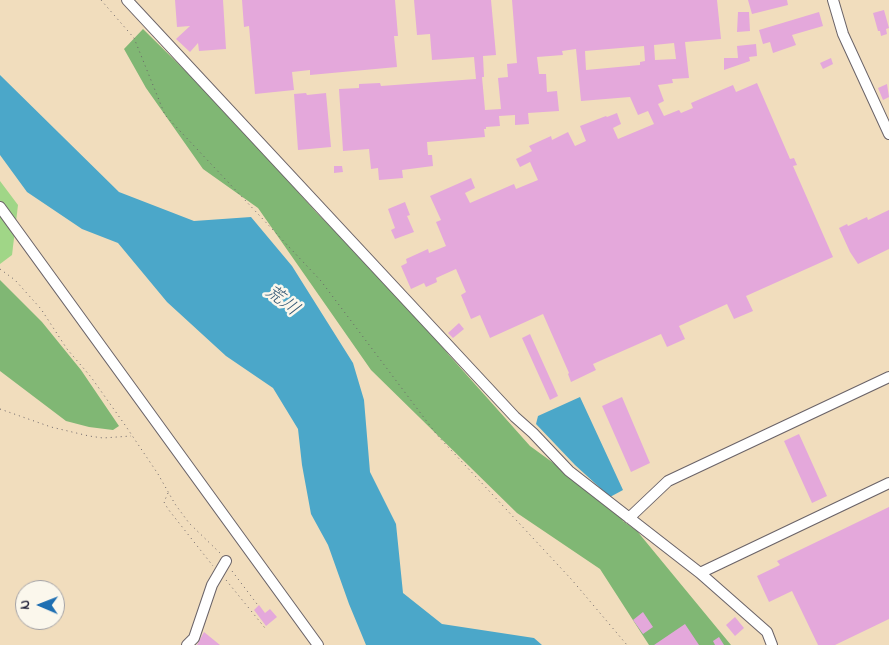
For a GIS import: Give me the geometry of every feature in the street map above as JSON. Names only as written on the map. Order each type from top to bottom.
[{"type":"street","points":[[127,0],[515,417],[569,471],[700,573],[767,632],[772,645]]},
{"type":"street","points":[[833,0],[843,34],[886,122],[889,134]]},
{"type":"street","points":[[0,207],[318,645]]},
{"type":"street","points":[[629,518],[668,481],[889,378]]},
{"type":"street","points":[[700,573],[889,483]]},
{"type":"street","points":[[187,645],[194,638],[212,585],[226,561]]},
{"type":"path","points":[[101,0],[134,38],[165,115],[321,281],[437,435],[572,580],[627,645]]},
{"type":"path","points":[[0,269],[15,280],[41,309],[67,349],[91,377],[132,436],[189,523],[218,550],[257,604]]},
{"type":"path","points":[[0,409],[51,427],[89,436],[103,438],[132,436]]},
{"type":"path","points":[[168,493],[164,502],[168,509],[195,545],[264,628]]},
{"type":"green space","points":[[143,29],[219,104],[316,212],[398,295],[530,446],[618,510],[623,521],[637,531],[731,645],[649,645],[600,569],[517,513],[371,370],[258,208],[203,169],[146,88],[124,49]]},
{"type":"green space","points":[[0,181],[18,205],[12,255],[0,264]]},
{"type":"green space","points":[[0,280],[42,322],[81,370],[119,426],[113,430],[89,427],[66,421],[0,371]]},
{"type":"water","name":"荒川","points":[[0,75],[119,192],[194,221],[251,217],[292,266],[353,363],[364,400],[370,472],[396,524],[403,593],[442,624],[534,638],[542,645],[366,645],[328,545],[311,514],[298,429],[273,388],[226,356],[167,302],[118,243],[82,229],[27,192],[0,155]]},
{"type":"water","points":[[580,397],[623,490],[610,497],[575,465],[536,424],[538,416]]},
{"type":"building","points":[[175,0],[223,0],[226,49],[199,51],[198,43],[190,52],[176,39],[190,26],[177,27]]},
{"type":"building","points":[[242,0],[395,0],[398,36],[394,36],[397,67],[310,75],[310,70],[292,72],[294,90],[255,94],[249,26],[244,27]]},
{"type":"building","points":[[414,0],[491,0],[496,55],[483,56],[484,77],[482,77],[485,110],[501,109],[498,78],[508,77],[507,64],[517,63],[512,0],[717,0],[721,39],[685,42],[689,78],[672,79],[673,83],[658,85],[664,101],[658,104],[664,116],[679,110],[681,113],[693,108],[691,103],[733,85],[736,92],[757,83],[790,159],[794,158],[797,165],[793,166],[833,257],[746,296],[753,311],[734,319],[727,304],[679,326],[685,339],[667,347],[661,334],[593,364],[596,370],[571,382],[569,373],[543,314],[490,338],[480,315],[471,319],[461,295],[466,292],[456,269],[436,278],[437,282],[426,287],[424,283],[411,289],[401,266],[407,263],[406,259],[428,249],[429,253],[446,246],[436,222],[441,220],[430,196],[471,178],[475,188],[465,193],[470,203],[514,184],[516,189],[538,180],[530,162],[520,167],[516,159],[532,151],[529,146],[551,136],[552,140],[568,132],[575,146],[586,141],[580,126],[606,116],[617,113],[621,124],[613,128],[618,139],[654,124],[648,111],[638,115],[630,97],[581,101],[576,49],[562,51],[563,55],[537,57],[539,74],[546,74],[547,92],[557,91],[559,111],[528,113],[529,124],[515,125],[515,115],[499,116],[500,126],[486,127],[484,129],[485,137],[427,142],[428,155],[432,155],[433,166],[402,170],[403,178],[379,180],[378,168],[371,169],[369,149],[343,151],[339,89],[359,88],[359,84],[380,83],[381,86],[476,79],[474,57],[432,60],[430,34],[417,35]],"holes":[[[674,43],[676,59],[655,60],[654,45]],[[644,46],[645,61],[640,62],[640,65],[586,70],[585,51]]]},
{"type":"building","points":[[748,0],[787,0],[788,5],[752,14]]},
{"type":"building","points":[[884,10],[889,28],[886,29],[887,34],[881,36],[873,13]]},
{"type":"building","points":[[738,12],[749,12],[750,31],[737,32]]},
{"type":"building","points":[[819,12],[823,26],[792,35],[796,45],[773,53],[770,42],[763,44],[759,30]]},
{"type":"building","points":[[756,44],[757,56],[749,57],[750,61],[724,70],[724,58],[738,58],[737,46]]},
{"type":"building","points":[[831,58],[833,64],[823,69],[820,63]]},
{"type":"building","points":[[887,84],[889,97],[883,100],[878,88]]},
{"type":"building","points":[[306,93],[307,95],[326,93],[331,147],[298,150],[294,94]]},
{"type":"building","points":[[334,166],[342,166],[343,172],[334,173]]},
{"type":"building","points":[[405,202],[410,215],[407,216],[414,232],[395,239],[391,230],[395,228],[388,209]]},
{"type":"building","points":[[889,210],[889,249],[858,264],[839,228],[867,217],[868,220]]},
{"type":"building","points":[[459,323],[464,329],[453,338],[448,333]]},
{"type":"building","points":[[530,334],[558,396],[550,400],[522,338]]},
{"type":"building","points":[[622,397],[650,463],[631,472],[602,406]]},
{"type":"building","points":[[799,434],[827,496],[812,503],[784,441]]},
{"type":"building","points":[[889,507],[889,619],[835,645],[818,645],[792,591],[769,602],[757,576],[780,565],[777,561]]},
{"type":"building","points":[[259,605],[265,613],[270,609],[277,617],[266,626],[254,610]]},
{"type":"building","points":[[643,612],[653,627],[643,634],[633,620]]},
{"type":"building","points":[[735,617],[744,628],[735,636],[726,625]]},
{"type":"building","points":[[685,624],[699,645],[654,645]]},
{"type":"building","points":[[204,632],[220,645],[197,645]]},
{"type":"building","points":[[719,637],[724,645],[715,645],[713,641]]}]
